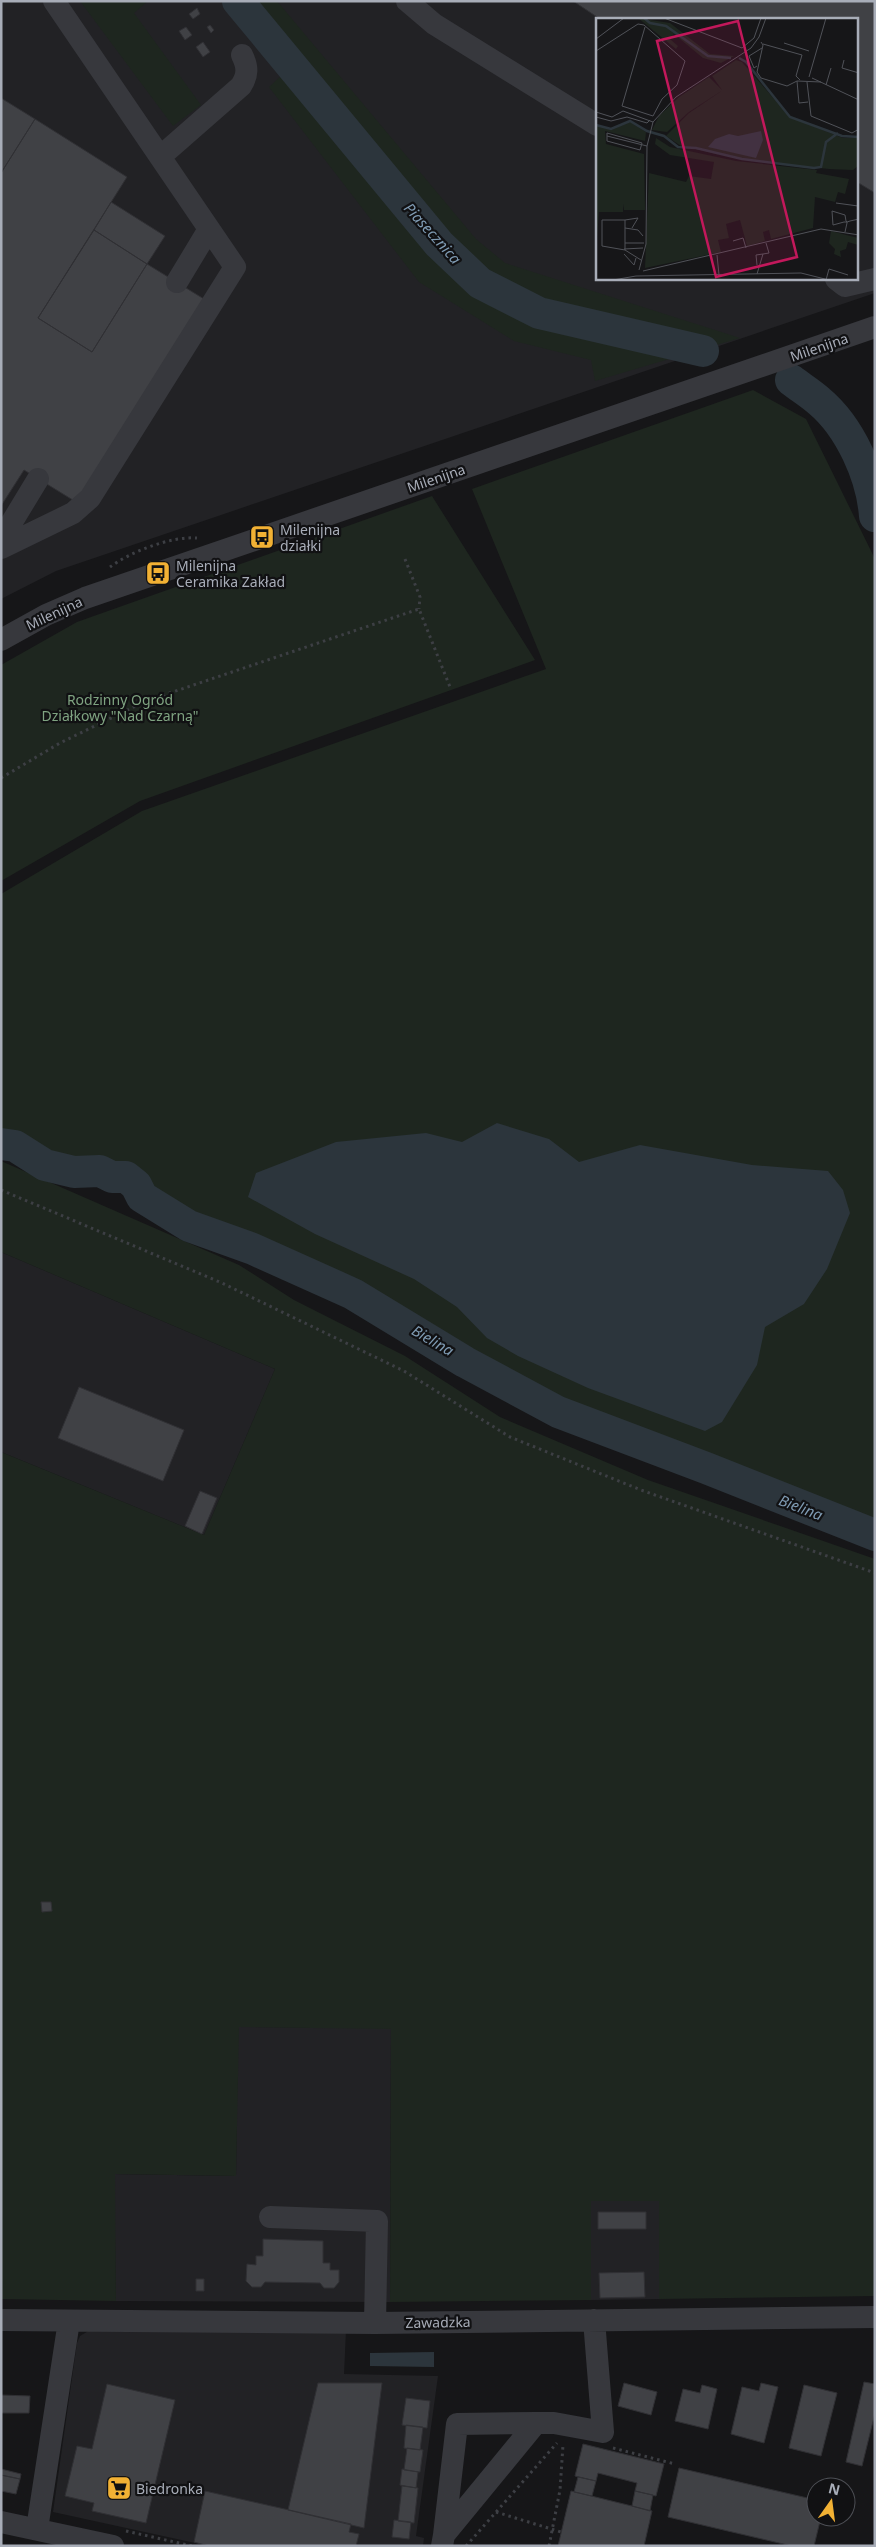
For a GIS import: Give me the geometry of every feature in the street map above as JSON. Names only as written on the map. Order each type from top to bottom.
[{"type":"street","points":[[1,548],[73,513],[90,498],[235,267],[54,1]]},
{"type":"street","points":[[407,1],[434,24],[596,124]]},
{"type":"street","points":[[160,157],[241,86],[246,78],[247,65],[242,56]]},
{"type":"street","points":[[177,282],[209,229]]},
{"type":"street","points":[[837,280],[845,286],[875,279]]},
{"type":"street","name":"Milenijna","points":[[1,640],[46,615],[86,598],[875,327]]},
{"type":"street","points":[[1,540],[38,479]]},
{"type":"street","points":[[270,2217],[377,2221],[375,2322]]},
{"type":"street","name":"Zawadzka","points":[[1,2320],[375,2322],[875,2317]]},
{"type":"street","points":[[443,2540],[457,2424],[554,2423],[603,2432],[594,2320]]},
{"type":"street","points":[[37,2529],[68,2321]]},
{"type":"street","points":[[443,2540],[536,2424]]},
{"type":"street","points":[[1,2522],[113,2546]]},
{"type":"path","points":[[405,559],[420,597],[419,609],[450,687]]},
{"type":"path","points":[[1,778],[60,744],[146,701],[419,609]]},
{"type":"path","points":[[1,1190],[222,1283],[404,1372],[510,1437],[641,1490],[875,1573]]},
{"type":"path","points":[[466,2546],[563,2436],[560,2490],[549,2546]]},
{"type":"path","points":[[610,2448],[675,2464]]},
{"type":"path","points":[[496,2512],[561,2532]]},
{"type":"shaded area","points":[[1,1],[875,1],[875,293],[56,571],[1,599]]},
{"type":"shaded area","points":[[497,1123],[549,1139],[579,1162],[640,1145],[752,1165],[828,1171],[843,1190],[850,1213],[827,1269],[804,1304],[765,1327],[757,1365],[722,1422],[705,1431],[588,1388],[518,1356],[487,1338],[457,1307],[414,1279],[315,1234],[248,1197],[256,1173],[336,1142],[426,1133],[462,1142]]},
{"type":"shaded area","points":[[1,1252],[275,1369],[204,1535],[1,1452]]},
{"type":"shaded area","points":[[238,2027],[391,2028],[390,2302],[116,2301],[114,2174],[236,2176]]},
{"type":"shaded area","points":[[590,2201],[659,2201],[659,2299],[591,2300]]},
{"type":"shaded area","points":[[90,2330],[346,2331],[344,2374],[438,2376],[416,2536],[424,2538],[423,2546],[209,2546],[53,2512],[77,2343],[80,2336]]},
{"type":"shaded area","points":[[434,2352],[434,2367],[370,2366],[370,2353]]},
{"type":"green space","points":[[80,1],[148,1],[134,13],[201,105],[173,126]]},
{"type":"green space","points":[[221,1],[277,1],[476,239],[505,263],[740,338],[595,381],[591,360],[514,341],[419,282],[269,87],[281,76]]},
{"type":"green space","points":[[753,390],[806,419],[875,559],[875,1534],[560,1406],[355,1287],[1,1133],[1,894],[142,811],[546,669],[472,489]]},
{"type":"green space","name":"Rodzinny Ogród Działkowy \"Nad Czarną\"","points":[[432,496],[535,660],[140,801],[1,881],[1,665],[77,622]]},
{"type":"green space","points":[[1,1161],[239,1265],[294,1300],[405,1356],[500,1417],[648,1480],[875,1559],[875,2296],[659,2299],[659,2201],[591,2201],[591,2300],[390,2302],[391,2029],[239,2027],[236,2176],[115,2174],[116,2301],[1,2299],[1,1452],[204,1535],[275,1369],[1,1252]]},
{"type":"building","points":[[573,1],[875,1],[875,193],[858,183],[858,18],[598,18]]},
{"type":"building","points":[[197,8],[200,14],[193,19],[189,14]]},
{"type":"building","points":[[210,25],[214,30],[211,33],[207,27]]},
{"type":"building","points":[[186,27],[192,35],[185,40],[179,31]]},
{"type":"building","points":[[203,42],[210,52],[203,57],[196,47]]},
{"type":"building","points":[[1,98],[35,119],[1,173]]},
{"type":"building","points":[[35,119],[127,177],[38,318],[92,352],[147,264],[204,299],[76,502],[24,470],[1,506],[1,173]]},
{"type":"building","points":[[111,202],[165,236],[147,264],[94,230]]},
{"type":"building","points":[[94,230],[147,264],[92,352],[38,318]]},
{"type":"building","points":[[79,1387],[184,1430],[163,1481],[58,1438]]},
{"type":"building","points":[[200,1491],[217,1498],[202,1534],[185,1526]]},
{"type":"building","points":[[41,1902],[51,1902],[52,1911],[42,1912]]},
{"type":"building","points":[[598,2212],[646,2212],[646,2229],[598,2229]]},
{"type":"building","points":[[263,2239],[323,2241],[323,2263],[330,2263],[330,2270],[339,2270],[339,2282],[334,2288],[324,2288],[320,2283],[265,2282],[261,2287],[252,2287],[246,2281],[247,2264],[256,2265],[256,2256],[263,2256]]},
{"type":"building","points":[[644,2272],[645,2297],[600,2298],[599,2273]]},
{"type":"building","points":[[196,2279],[204,2279],[204,2291],[196,2291]]},
{"type":"building","points":[[864,2382],[875,2384],[875,2413],[862,2466],[846,2462]]},
{"type":"building","points":[[318,2383],[382,2383],[364,2528],[288,2510]]},
{"type":"building","points":[[624,2383],[657,2392],[651,2415],[618,2406]]},
{"type":"building","points":[[761,2383],[778,2387],[764,2443],[731,2434],[742,2387],[759,2391]]},
{"type":"building","points":[[107,2384],[175,2400],[146,2523],[92,2511],[94,2503],[65,2496],[77,2446],[92,2449]]},
{"type":"building","points":[[702,2385],[717,2389],[708,2429],[675,2421],[683,2389],[700,2393]]},
{"type":"building","points":[[804,2385],[837,2393],[821,2456],[789,2448]]},
{"type":"building","points":[[1,2395],[30,2396],[29,2413],[1,2413]]},
{"type":"building","points":[[406,2398],[430,2401],[427,2428],[402,2425]]},
{"type":"building","points":[[406,2425],[423,2427],[420,2450],[404,2448]]},
{"type":"building","points":[[583,2444],[664,2464],[656,2496],[635,2491],[637,2483],[598,2473],[596,2481],[575,2476]]},
{"type":"building","points":[[407,2448],[423,2450],[420,2472],[404,2470]]},
{"type":"building","points":[[679,2468],[806,2498],[806,2527],[819,2527],[814,2546],[792,2546],[668,2517]]},
{"type":"building","points":[[1,2469],[21,2474],[20,2479],[1,2475]]},
{"type":"building","points":[[402,2469],[418,2472],[416,2488],[400,2485]]},
{"type":"building","points":[[1,2475],[20,2479],[16,2494],[1,2491]]},
{"type":"building","points":[[578,2477],[596,2481],[592,2496],[574,2492]]},
{"type":"building","points":[[402,2486],[418,2488],[414,2523],[398,2521]]},
{"type":"building","points":[[205,2491],[351,2524],[349,2532],[359,2534],[356,2546],[209,2546],[194,2542]]},
{"type":"building","points":[[571,2491],[652,2511],[644,2546],[558,2546]]},
{"type":"building","points":[[635,2491],[653,2495],[650,2511],[632,2506]]},
{"type":"building","points":[[394,2520],[411,2522],[409,2539],[392,2537]]},
{"type":"waterway","name":"Piasecznica","points":[[238,1],[439,244],[480,283],[539,313],[703,351]]},
{"type":"waterway","name":"Piasecznica","points":[[791,380],[816,398],[830,412],[850,438],[864,469],[875,516]]},
{"type":"waterway","name":"Bielina","points":[[1,1144],[15,1146],[45,1165],[74,1172],[100,1171],[112,1177],[126,1177],[136,1185],[142,1197],[189,1226],[253,1249],[353,1294],[465,1362],[558,1412],[875,1535]]},
{"type":"place","name":"Milenijna działki","points":[[262,537]]},
{"type":"place","name":"Milenijna Ceramika Zakład","points":[[158,573]]},
{"type":"place","name":"Biedronka","points":[[119,2488]]}]
